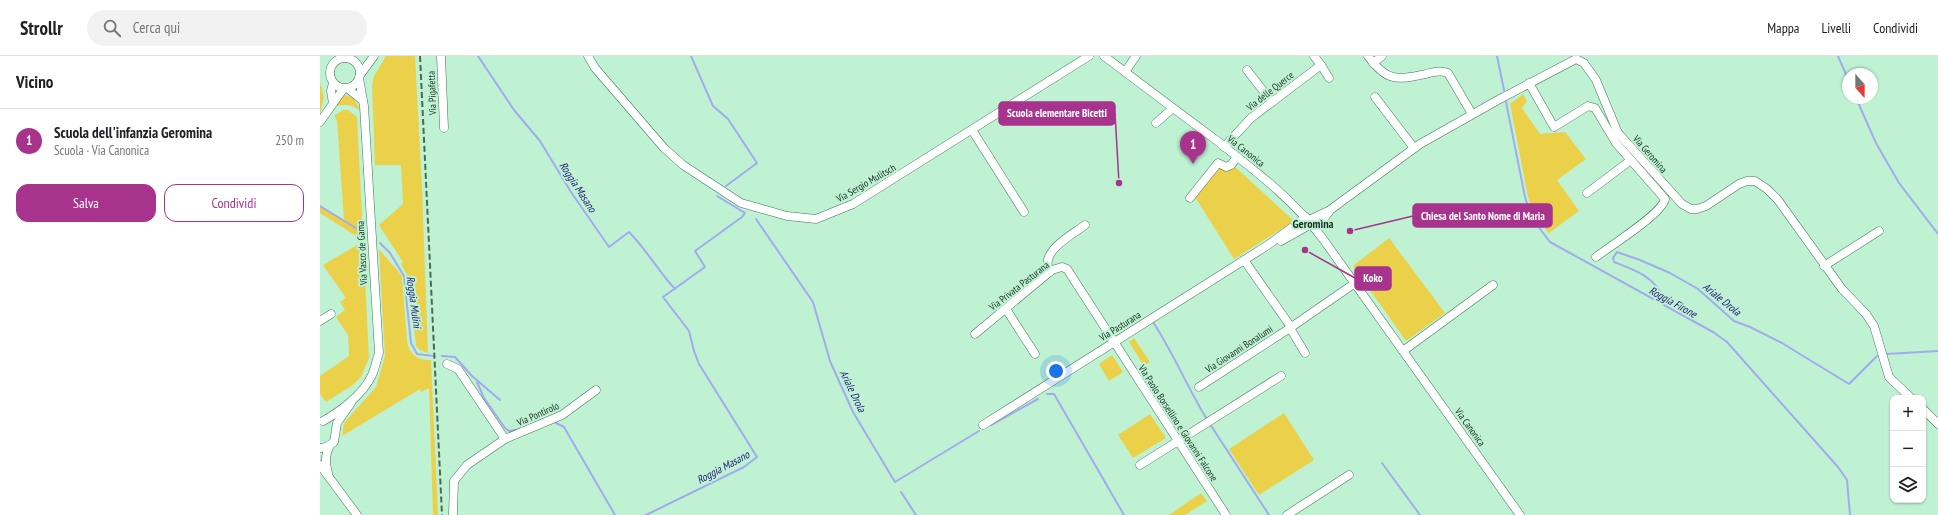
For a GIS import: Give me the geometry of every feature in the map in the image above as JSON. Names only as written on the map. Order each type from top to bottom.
[{"type":"street","points":[[362,100],[346,88],[337,86],[333,83],[330,78],[330,68],[342,57],[354,60],[373,56]]},
{"type":"street","points":[[320,122],[333,103],[346,88],[354,85],[373,56]]},
{"type":"street","name":"Via Pigafetta","points":[[441,56],[444,128]]},
{"type":"street","name":"Via Sergio Mulitsch","points":[[588,56],[595,68],[650,133],[683,165],[742,203],[787,216],[816,219],[853,204],[1089,56]]},
{"type":"street","name":"Via Canonica","points":[[1104,56],[1237,157],[1270,184],[1310,222],[1520,515]]},
{"type":"street","points":[[1125,72],[1136,56]]},
{"type":"street","points":[[1314,56],[1329,78]]},
{"type":"street","points":[[1382,56],[1370,59],[1381,73],[1403,78],[1436,71],[1448,73],[1472,114]]},
{"type":"street","name":"Via Geromina","points":[[1310,222],[1330,210],[1414,148],[1472,114],[1576,59],[1584,63],[1601,89],[1618,133],[1682,204],[1691,209],[1697,209],[1706,206],[1739,184],[1755,181],[1778,200],[1824,266],[1842,289],[1866,314],[1874,326],[1889,377],[1908,395]]},
{"type":"street","points":[[354,60],[358,67],[359,76]]},
{"type":"street","name":"Via delle Querce","points":[[1224,147],[1251,118],[1321,66]]},
{"type":"street","points":[[1247,70],[1272,102]]},
{"type":"street","name":"Via Vasco de Gama","points":[[330,445],[334,442],[337,423],[372,376],[379,353],[364,106],[359,76]]},
{"type":"street","points":[[333,83],[331,91],[333,103]]},
{"type":"street","points":[[1529,83],[1554,127],[1588,106],[1594,108],[1610,135],[1664,196],[1665,202],[1653,216],[1596,257]]},
{"type":"street","points":[[1375,97],[1414,148]]},
{"type":"street","points":[[1156,123],[1174,108]]},
{"type":"street","points":[[972,130],[1024,212]]},
{"type":"street","points":[[1190,198],[1218,163],[1226,167],[1231,165],[1237,157]]},
{"type":"street","points":[[1587,194],[1631,160]]},
{"type":"street","name":"Via Pasturana","points":[[983,425],[1268,245],[1280,242],[1310,222]]},
{"type":"street","points":[[1050,272],[1047,264],[1049,255],[1085,225]]},
{"type":"street","points":[[1824,266],[1879,231]]},
{"type":"street","points":[[1244,260],[1306,353]]},
{"type":"street","name":"Via Privata Pasturana","points":[[975,334],[1050,272],[1062,267],[1070,272],[1113,342]]},
{"type":"street","points":[[1290,328],[1354,283]]},
{"type":"street","points":[[1403,351],[1493,285]]},
{"type":"street","points":[[1006,309],[1035,354]]},
{"type":"street","points":[[320,321],[331,314]]},
{"type":"street","name":"Via Giovanni Bonalumi","points":[[1199,387],[1290,328]]},
{"type":"street","name":"VIa Paolo Borsellino e Giovanni Falcone","points":[[1113,342],[1226,515]]},
{"type":"street","points":[[447,364],[458,369],[505,439]]},
{"type":"street","points":[[1140,464],[1281,376]]},
{"type":"street","name":"Via Pontirolo","points":[[453,515],[453,488],[457,475],[467,465],[505,439],[562,416],[596,390]]},
{"type":"street","name":"Via Vasco de Gama","points":[[322,421],[354,399]]},
{"type":"street","points":[[1926,412],[1938,424]]},
{"type":"street","points":[[322,421],[332,424],[336,433]]},
{"type":"street","points":[[320,448],[330,445]]},
{"type":"street","points":[[328,474],[325,464],[326,454],[330,445]]},
{"type":"street","points":[[320,465],[357,515]]},
{"type":"street","points":[[1287,515],[1349,475]]},
{"type":"shaded area","points":[[386,56],[415,56],[422,188],[428,353],[420,350],[416,346],[409,279],[401,264],[403,262],[379,225],[403,204],[401,165],[375,165],[372,86],[374,76]]},
{"type":"shaded area","points":[[320,82],[324,97],[320,114]]},
{"type":"shaded area","points":[[1523,94],[1527,101],[1522,108],[1540,134],[1565,132],[1586,159],[1557,180],[1579,211],[1549,233],[1534,215],[1528,197],[1510,104]]},
{"type":"shaded area","points":[[345,95],[353,98],[361,111],[348,105],[334,107],[341,97]]},
{"type":"shaded area","points":[[343,110],[348,110],[357,117],[363,240],[320,213],[320,206],[344,220],[337,120],[334,116]]},
{"type":"shaded area","points":[[1234,166],[1294,221],[1234,259],[1195,197],[1219,167]]},
{"type":"shaded area","points":[[1389,238],[1445,313],[1406,341],[1353,266]]},
{"type":"shaded area","points":[[363,241],[369,358],[361,377],[353,385],[326,402],[320,394],[320,376],[349,356],[348,335],[336,317],[345,310],[340,302],[346,298],[323,265]]},
{"type":"shaded area","points":[[379,249],[402,276],[408,346],[412,353],[418,358],[431,360],[438,515],[433,515],[429,388],[421,392],[420,389],[342,436],[344,423],[376,387],[385,356]]},
{"type":"shaded area","points":[[1134,338],[1150,362],[1144,366],[1129,342]]},
{"type":"shaded area","points":[[1112,355],[1123,372],[1109,381],[1099,364]]},
{"type":"shaded area","points":[[1284,413],[1314,460],[1259,495],[1229,449]]},
{"type":"shaded area","points":[[1150,414],[1166,438],[1133,458],[1118,435]]},
{"type":"shaded area","points":[[1201,493],[1207,501],[1185,515],[1169,515]]},
{"type":"waterway","name":"Roggia Masano","points":[[478,56],[514,110],[540,141],[571,192],[609,247],[629,232],[675,289]]},
{"type":"waterway","name":"Roggia Masano","points":[[691,56],[713,106],[728,119],[757,163],[726,186]]},
{"type":"waterway","name":"Roggia Firone","points":[[1497,56],[1504,90]]},
{"type":"waterway","points":[[1838,56],[1843,68]]},
{"type":"waterway","name":"Roggia Firone","points":[[1506,102],[1525,197],[1531,217],[1550,242],[1713,332],[1727,342],[1838,467],[1847,480],[1850,515]]},
{"type":"waterway","points":[[1859,104],[1876,143],[1899,183],[1938,234]]},
{"type":"waterway","name":"Roggia Masano","points":[[646,515],[744,467],[757,457],[699,364],[689,331],[663,297],[705,267],[695,251],[742,217],[745,213],[717,196]]},
{"type":"waterway","name":"Roggia Mulini","points":[[320,206],[364,233]]},
{"type":"waterway","name":"Ariale Drola","points":[[756,219],[813,302],[830,361],[853,412],[895,482],[979,431]]},
{"type":"waterway","name":"Roggia Mulini","points":[[380,243],[390,253],[404,276],[411,343],[417,354],[433,356]]},
{"type":"waterway","name":"Ariale Drola","points":[[1659,302],[1662,296],[1654,283],[1642,274],[1614,262],[1613,258],[1617,252],[1670,273],[1698,289],[1734,321],[1750,327],[1782,343],[1849,384],[1877,356]]},
{"type":"waterway","points":[[1153,322],[1168,346],[1208,421]]},
{"type":"waterway","name":"Ariale Drola","points":[[1886,354],[1938,351]]},
{"type":"waterway","name":"Roggia Mulini","points":[[442,356],[455,357],[472,376],[500,400]]},
{"type":"waterway","name":"Roggia Mulini","points":[[477,382],[484,398],[505,428],[509,431],[515,430]]},
{"type":"waterway","name":"Ariale Drola","points":[[1047,394],[1054,394],[1124,515]]},
{"type":"waterway","name":"Ariale Drola","points":[[991,425],[1038,399]]},
{"type":"waterway","name":"Roggia Mulini","points":[[552,421],[564,427],[615,515]]},
{"type":"waterway","points":[[1210,424],[1269,515]]},
{"type":"waterway","points":[[1382,463],[1420,515]]},
{"type":"waterway","points":[[901,492],[916,515]]},
{"type":"railway","points":[[420,56],[442,515]]},
{"type":"place","name":"Scuola dell'infanzia Geromina","points":[[1193,164]]},
{"type":"place","name":"Scuola elementare Bicetti","points":[[1119,183]]},
{"type":"place","name":"Chiesa del Santo Nome di Maria","points":[[1350,231]]},
{"type":"place","name":"Koko","points":[[1305,250]]},
{"type":"district","name":"Geromìna","points":[[1313,223]]}]
